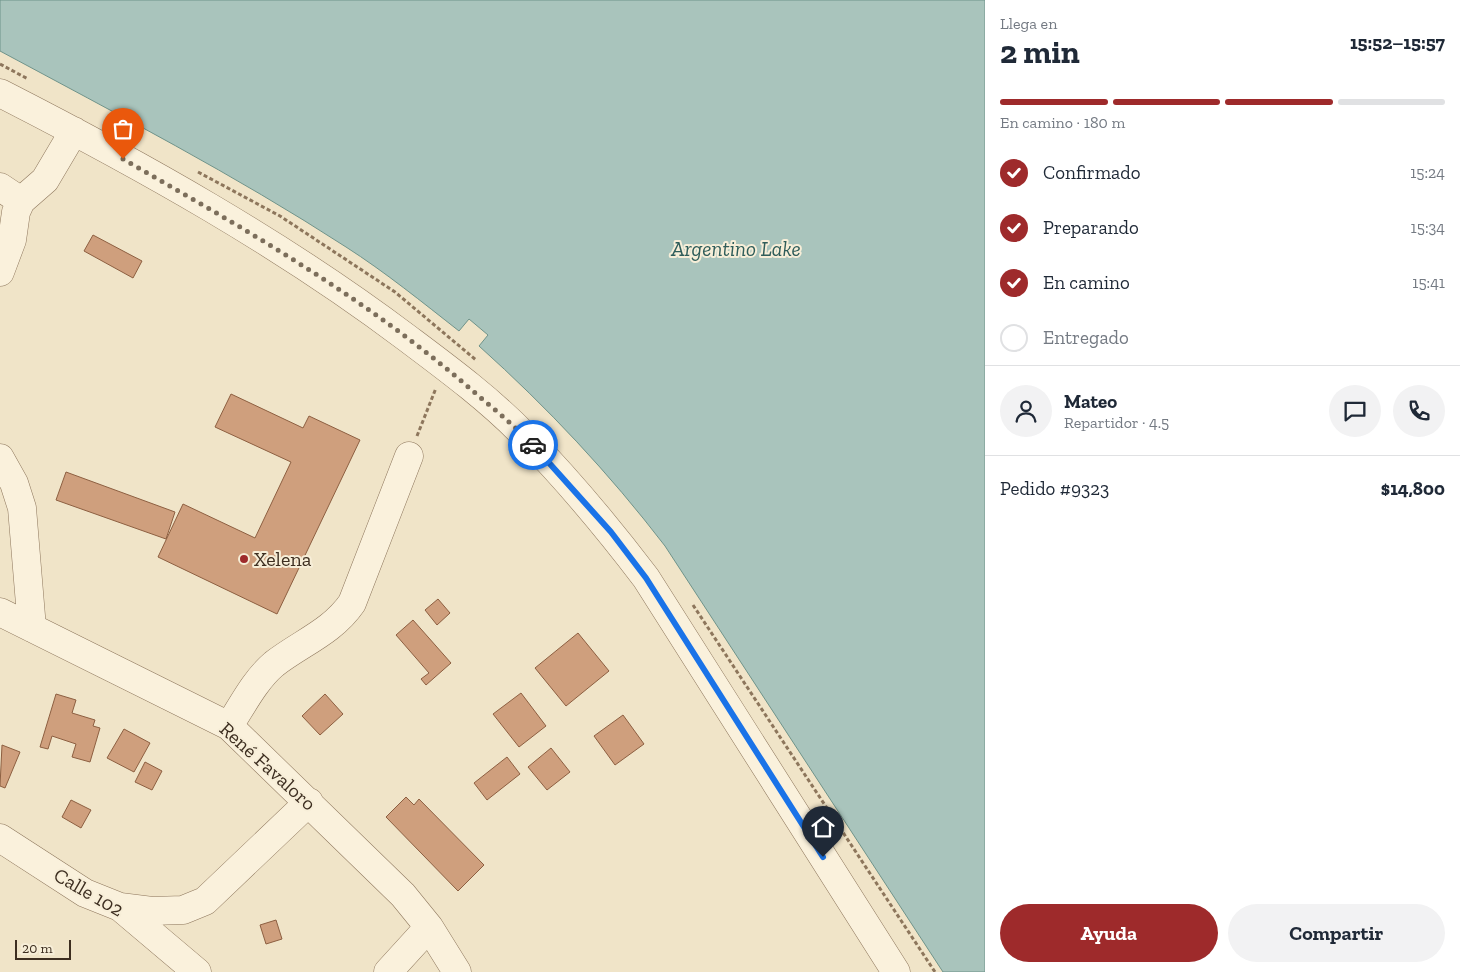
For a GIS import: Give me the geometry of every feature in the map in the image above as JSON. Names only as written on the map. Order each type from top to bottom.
[{"type":"street","points":[[0,93],[74,131],[314,272],[445,366],[523,434],[611,532],[646,578],[896,972]]},
{"type":"street","points":[[0,272],[9,249],[16,212],[10,194],[45,180],[74,131]]},
{"type":"street","points":[[229,726],[259,681],[273,665],[336,624],[352,603],[409,456]]},
{"type":"street","points":[[0,458],[14,482],[22,508],[32,628]]},
{"type":"street","name":"René Favaloro","points":[[0,612],[229,726],[403,895],[429,927],[457,972]]},
{"type":"street","points":[[120,907],[152,911],[183,910],[205,901],[309,802]]},
{"type":"street","name":"Calle 102","points":[[0,838],[85,893],[120,907],[197,972]]},
{"type":"street","points":[[388,972],[429,927]]},
{"type":"path","points":[[409,456],[445,366]]},
{"type":"water","name":"Argentino Lake","points":[[0,0],[985,0],[985,972],[943,972],[665,546],[577,442],[479,346],[488,335],[469,319],[459,331],[403,287],[304,220],[175,146],[0,51]]},
{"type":"building","points":[[93,235],[142,261],[133,278],[84,251]]},
{"type":"building","points":[[231,394],[303,428],[309,416],[360,440],[277,614],[158,557],[183,504],[255,538],[291,462],[215,427]]},
{"type":"building","points":[[66,472],[175,512],[166,539],[56,500]]},
{"type":"building","points":[[438,599],[450,613],[437,625],[425,610]]},
{"type":"building","points":[[413,620],[451,663],[426,685],[421,679],[429,673],[396,635]]},
{"type":"building","points":[[578,633],[609,671],[566,706],[535,668]]},
{"type":"building","points":[[521,693],[546,726],[519,747],[493,714]]},
{"type":"building","points":[[56,694],[76,700],[72,713],[95,720],[93,726],[100,728],[90,762],[72,757],[76,744],[52,736],[48,749],[40,747]]},
{"type":"building","points":[[325,694],[343,714],[320,735],[302,716]]},
{"type":"building","points":[[623,715],[644,744],[615,765],[594,736]]},
{"type":"building","points":[[124,729],[150,743],[134,772],[107,758]]},
{"type":"building","points":[[2,745],[20,752],[5,788],[0,786]]},
{"type":"building","points":[[551,748],[570,772],[547,790],[528,767]]},
{"type":"building","points":[[507,757],[520,774],[487,800],[474,783]]},
{"type":"building","points":[[145,762],[162,771],[152,790],[135,782]]},
{"type":"building","points":[[406,797],[414,805],[419,799],[484,865],[458,891],[386,817]]},
{"type":"building","points":[[71,800],[91,810],[81,828],[62,817]]},
{"type":"building","points":[[276,920],[282,939],[266,944],[260,925]]},
{"type":"way so far","points":[[123,159],[270,244],[321,276],[445,366],[523,434],[533,445]]},
{"type":"place","name":"Xelena","points":[[244,559]]},
{"type":"route","points":[[533,445],[611,532],[646,578],[823,857]]}]
